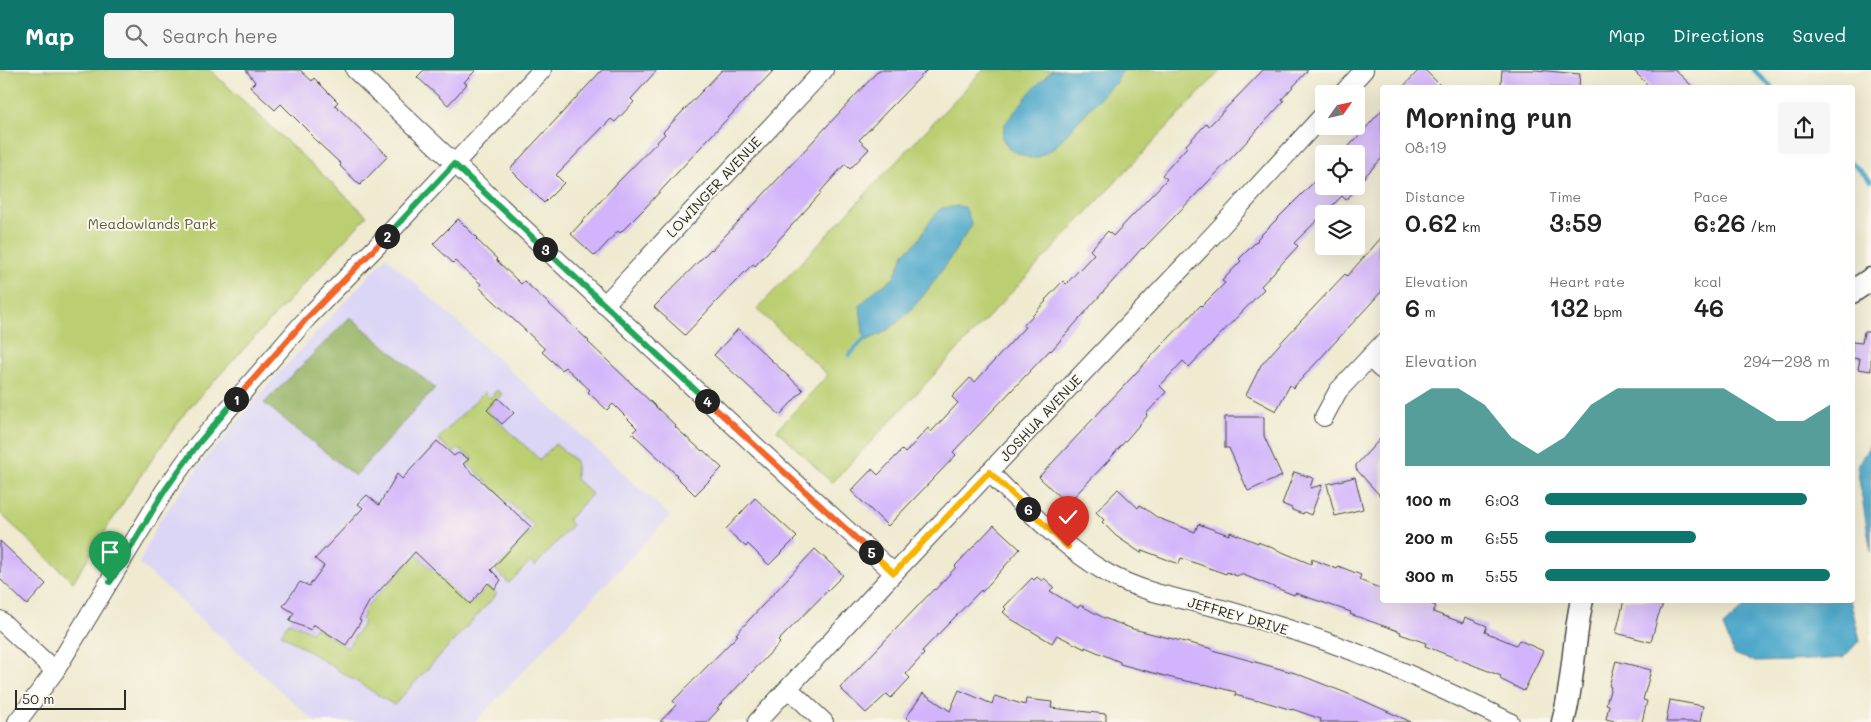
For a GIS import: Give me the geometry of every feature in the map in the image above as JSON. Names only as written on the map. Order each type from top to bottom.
[{"type":"street","points":[[354,70],[755,446],[894,573]]},
{"type":"street","points":[[17,722],[55,671],[165,490],[198,444],[308,317],[542,70]]},
{"type":"street","name":"LOWINGER AVENUE","points":[[604,305],[824,70]]},
{"type":"street","points":[[1350,85],[1364,70]]},
{"type":"street","name":"JOSHUA AVENUE","points":[[757,722],[1315,124]]},
{"type":"street","points":[[1855,290],[1871,279]]},
{"type":"street","points":[[1324,417],[1338,391],[1380,346]]},
{"type":"street","points":[[1369,358],[1380,368]]},
{"type":"street","name":"JEFFREY DRIVE","points":[[989,472],[1068,547],[1127,584],[1162,596],[1224,610],[1316,638],[1381,664],[1510,722]]},
{"type":"street","points":[[1563,722],[1568,703],[1575,636],[1581,603]]},
{"type":"street","points":[[0,620],[55,671]]},
{"type":"street","points":[[789,689],[824,722]]},
{"type":"shaded area","points":[[386,257],[670,516],[475,722],[315,722],[139,563],[158,523],[198,468],[267,386]]},
{"type":"green space","name":"Meadowlands Park","points":[[0,70],[210,70],[367,216],[187,410],[136,482],[73,582],[0,513]]},
{"type":"green space","points":[[983,70],[1221,70],[832,483],[777,430],[828,375],[757,309]]},
{"type":"green space","points":[[350,317],[435,388],[355,476],[264,403]]},
{"type":"green space","points":[[497,390],[502,394],[487,410],[540,460],[555,444],[576,461],[576,479],[592,494],[568,520],[572,525],[535,566],[530,562],[509,583],[495,570],[535,527],[468,464],[473,458],[458,449],[454,453],[438,439],[484,392],[490,398]]},
{"type":"green space","points":[[417,555],[469,606],[489,586],[497,594],[394,705],[281,634],[289,622],[312,632],[315,627],[347,648],[364,622],[361,619],[365,613],[362,611]]},
{"type":"water","points":[[1052,70],[1124,70],[1116,79],[1117,83],[1110,87],[1053,149],[1036,158],[1029,158],[1009,149],[1002,138],[1005,124],[1031,91]]},
{"type":"water","points":[[965,207],[972,225],[939,275],[912,309],[897,323],[881,334],[864,341],[860,305],[876,290],[894,278],[904,253],[918,241],[930,221],[941,208]]},
{"type":"water","points":[[1871,443],[1871,552],[1857,467]]},
{"type":"water","points":[[1747,603],[1851,603],[1860,640],[1843,658],[1755,662],[1734,654],[1723,626]]},
{"type":"building","points":[[246,70],[300,70],[312,81],[314,78],[338,102],[335,105],[388,156],[360,185],[281,104],[275,110],[250,87],[255,82]]},
{"type":"building","points":[[424,70],[476,70],[464,82],[467,84],[448,105],[417,77]]},
{"type":"building","points":[[602,70],[657,70],[631,99],[634,102],[615,122],[611,119],[556,175],[564,183],[544,203],[510,169]]},
{"type":"building","points":[[722,70],[774,70],[645,208],[620,233],[618,231],[595,256],[571,234]]},
{"type":"building","points":[[879,70],[927,70],[859,140],[869,149],[850,169],[845,164],[755,266],[753,264],[685,335],[654,307],[712,250]]},
{"type":"building","points":[[1263,70],[1308,70],[1282,99],[1284,101],[1237,152],[1142,248],[1051,351],[953,452],[956,455],[888,526],[851,491],[872,469],[878,475],[902,450],[905,453],[928,428],[931,432],[958,403],[952,397],[970,378],[975,382],[1025,327],[1023,326],[1045,300],[1063,281],[1066,284],[1094,254],[1090,250],[1108,231],[1113,236],[1167,179],[1162,175],[1187,147],[1186,145],[1207,123],[1209,126]]},
{"type":"building","points":[[1419,70],[1425,70],[1440,85],[1405,85]]},
{"type":"building","points":[[1502,70],[1536,70],[1580,74],[1579,85],[1501,84]]},
{"type":"building","points":[[1633,70],[1675,70],[1691,85],[1648,85]]},
{"type":"building","points":[[1380,112],[1380,160],[1365,176],[1365,145],[1350,145],[1359,135],[1365,135],[1365,129]]},
{"type":"building","points":[[1315,181],[1315,195],[1351,195],[1346,200],[1342,196],[1333,205],[1315,205],[1315,222],[1294,243],[1298,246],[1261,286],[1264,289],[1189,367],[1183,361],[1160,386],[1166,392],[1107,462],[1067,504],[1039,477],[1162,345],[1225,283],[1222,281],[1241,261],[1239,259]]},
{"type":"building","points":[[458,219],[521,284],[524,281],[547,302],[675,427],[722,468],[695,495],[677,475],[632,433],[637,428],[613,404],[607,410],[588,392],[590,390],[565,367],[562,370],[542,352],[545,349],[479,287],[481,284],[455,261],[453,263],[433,244]]},
{"type":"building","points":[[1380,239],[1380,293],[1293,388],[1290,385],[1276,411],[1246,395],[1261,365],[1345,274],[1347,276]]},
{"type":"building","points":[[738,329],[803,390],[780,415],[714,355]]},
{"type":"building","points":[[1864,332],[1871,332],[1871,371],[1858,369],[1860,359],[1855,358],[1855,342],[1862,343]]},
{"type":"building","points":[[498,398],[514,413],[502,424],[487,410]]},
{"type":"building","points":[[1225,417],[1264,417],[1264,436],[1282,476],[1248,491],[1229,448],[1225,448]]},
{"type":"building","points":[[1380,439],[1380,496],[1356,469],[1356,465]]},
{"type":"building","points":[[437,441],[454,456],[458,453],[469,459],[463,464],[531,527],[491,570],[501,580],[495,589],[488,583],[470,604],[415,552],[369,602],[359,620],[361,621],[346,645],[313,624],[311,630],[289,621],[294,613],[283,606],[300,582],[309,586],[324,566],[315,559],[363,508],[358,504],[367,495],[379,505],[397,474],[402,479]]},
{"type":"building","points":[[1294,472],[1313,478],[1310,488],[1322,485],[1311,515],[1292,510],[1292,508],[1282,504]]},
{"type":"building","points":[[1355,477],[1363,509],[1335,516],[1327,484]]},
{"type":"building","points":[[1118,489],[1138,508],[1140,505],[1158,518],[1195,532],[1198,524],[1229,535],[1230,532],[1311,564],[1312,559],[1337,569],[1338,566],[1361,575],[1359,580],[1380,588],[1380,603],[1428,603],[1436,606],[1433,612],[1463,623],[1465,617],[1487,626],[1485,632],[1516,645],[1519,640],[1543,651],[1524,691],[1500,679],[1501,676],[1425,646],[1426,643],[1400,634],[1401,632],[1350,614],[1351,612],[1295,593],[1294,595],[1241,574],[1237,576],[1227,572],[1226,574],[1181,558],[1179,564],[1142,550],[1141,553],[1116,536],[1102,522],[1104,520],[1096,512]]},
{"type":"building","points":[[755,498],[797,537],[769,565],[748,544],[746,547],[726,529]]},
{"type":"building","points":[[994,525],[1020,549],[982,592],[981,590],[922,651],[924,654],[906,674],[910,678],[891,698],[887,694],[866,713],[840,688],[935,590]]},
{"type":"building","points":[[0,541],[46,584],[27,605],[0,579]]},
{"type":"building","points":[[815,549],[843,575],[778,641],[780,643],[717,708],[719,709],[707,722],[660,722],[676,705],[673,701],[738,635],[736,634]]},
{"type":"building","points":[[1037,577],[1042,581],[1044,578],[1054,587],[1050,591],[1078,608],[1080,605],[1104,618],[1133,629],[1213,649],[1295,673],[1351,695],[1411,722],[1320,722],[1321,719],[1292,709],[1235,695],[1236,692],[1120,664],[1120,662],[1085,647],[1085,649],[1057,635],[1052,643],[1011,619],[1003,612],[1006,609],[1004,607],[1032,578],[1034,580]]},
{"type":"building","points":[[1623,603],[1664,603],[1651,642],[1616,633]]},
{"type":"building","points":[[1616,661],[1651,670],[1643,700],[1647,701],[1642,722],[1619,722],[1606,719],[1609,705],[1606,704],[1611,687],[1609,686]]},
{"type":"building","points":[[959,690],[992,704],[995,696],[1025,705],[1026,699],[1052,702],[1051,708],[1106,714],[1106,722],[912,722],[906,718],[923,693],[950,711]]},
{"type":"building","points":[[1670,700],[1703,706],[1700,722],[1666,722]]},
{"type":"waterway","points":[[1754,70],[1769,85]]},
{"type":"waterway","points":[[1855,166],[1871,181]]},
{"type":"waterway","points":[[849,355],[867,336]]},
{"type":"route","points":[[110,582],[165,490],[198,444],[308,317],[454,164],[894,573],[989,472],[1068,547]]}]
